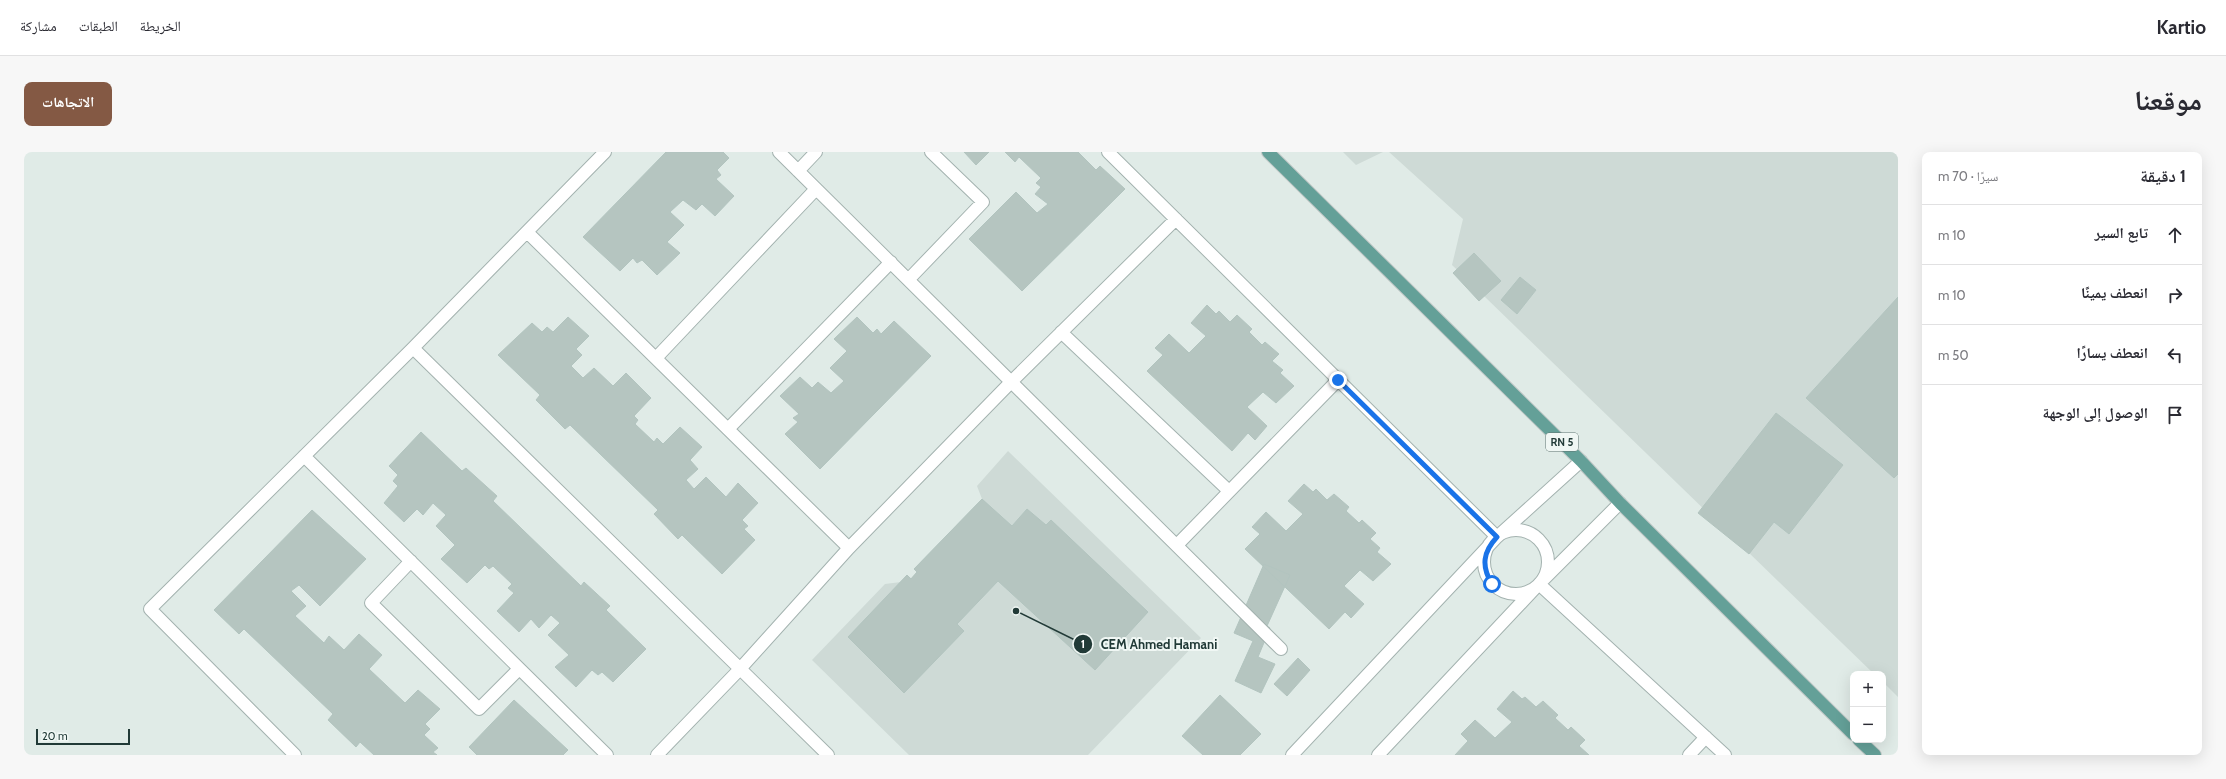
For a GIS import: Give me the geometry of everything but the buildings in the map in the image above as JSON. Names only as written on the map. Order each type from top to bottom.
[{"type":"main road","name":"RN 5","points":[[1268,152],[1581,460],[1620,503],[1850,731]]},
{"type":"main road","points":[[1862,743],[1874,755]]},
{"type":"street","points":[[295,755],[150,609],[528,233],[605,152]]},
{"type":"street","points":[[779,152],[909,279],[1281,649]]},
{"type":"street","points":[[798,171],[816,152]]},
{"type":"street","points":[[909,279],[983,202],[931,152]]},
{"type":"street","points":[[1108,152],[1497,537]]},
{"type":"street","points":[[656,358],[816,189]]},
{"type":"street","points":[[657,755],[739,670],[850,548],[1012,381],[1176,219]]},
{"type":"street","points":[[528,233],[850,548]]},
{"type":"street","points":[[728,429],[891,262]]},
{"type":"street","points":[[1061,332],[1229,491]]},
{"type":"street","points":[[413,348],[739,670],[828,755]]},
{"type":"street","points":[[1177,545],[1338,380]]},
{"type":"street","points":[[304,456],[607,755]]},
{"type":"street","points":[[1292,755],[1497,537],[1504,532],[1516,530],[1526,531],[1540,541],[1548,554],[1548,565],[1540,584],[1520,594],[1510,594],[1492,584],[1484,565],[1485,555],[1489,545],[1497,537],[1581,460]]},
{"type":"street","points":[[1378,755],[1540,584],[1620,503]]},
{"type":"street","points":[[411,561],[371,603],[479,708],[519,669]]},
{"type":"street","points":[[1540,584],[1726,755]]},
{"type":"street","points":[[1689,755],[1706,737]]},
{"type":"shaded area","points":[[1343,152],[1383,152],[1356,165]]},
{"type":"shaded area","points":[[1389,152],[1898,152],[1898,697],[1886,685],[1886,671],[1871,671],[1452,265],[1463,219]]},
{"type":"shaded area","points":[[1008,451],[1201,638],[1088,755],[909,755],[812,660],[885,584],[901,582],[907,575],[911,578],[917,572],[914,569],[982,499],[977,486]]},
{"type":"place","name":"CEM Ahmed Hamani","points":[[1016,611]]},
{"type":"route","points":[[1338,380],[1497,537],[1489,545],[1485,555],[1484,565],[1492,584]]}]
